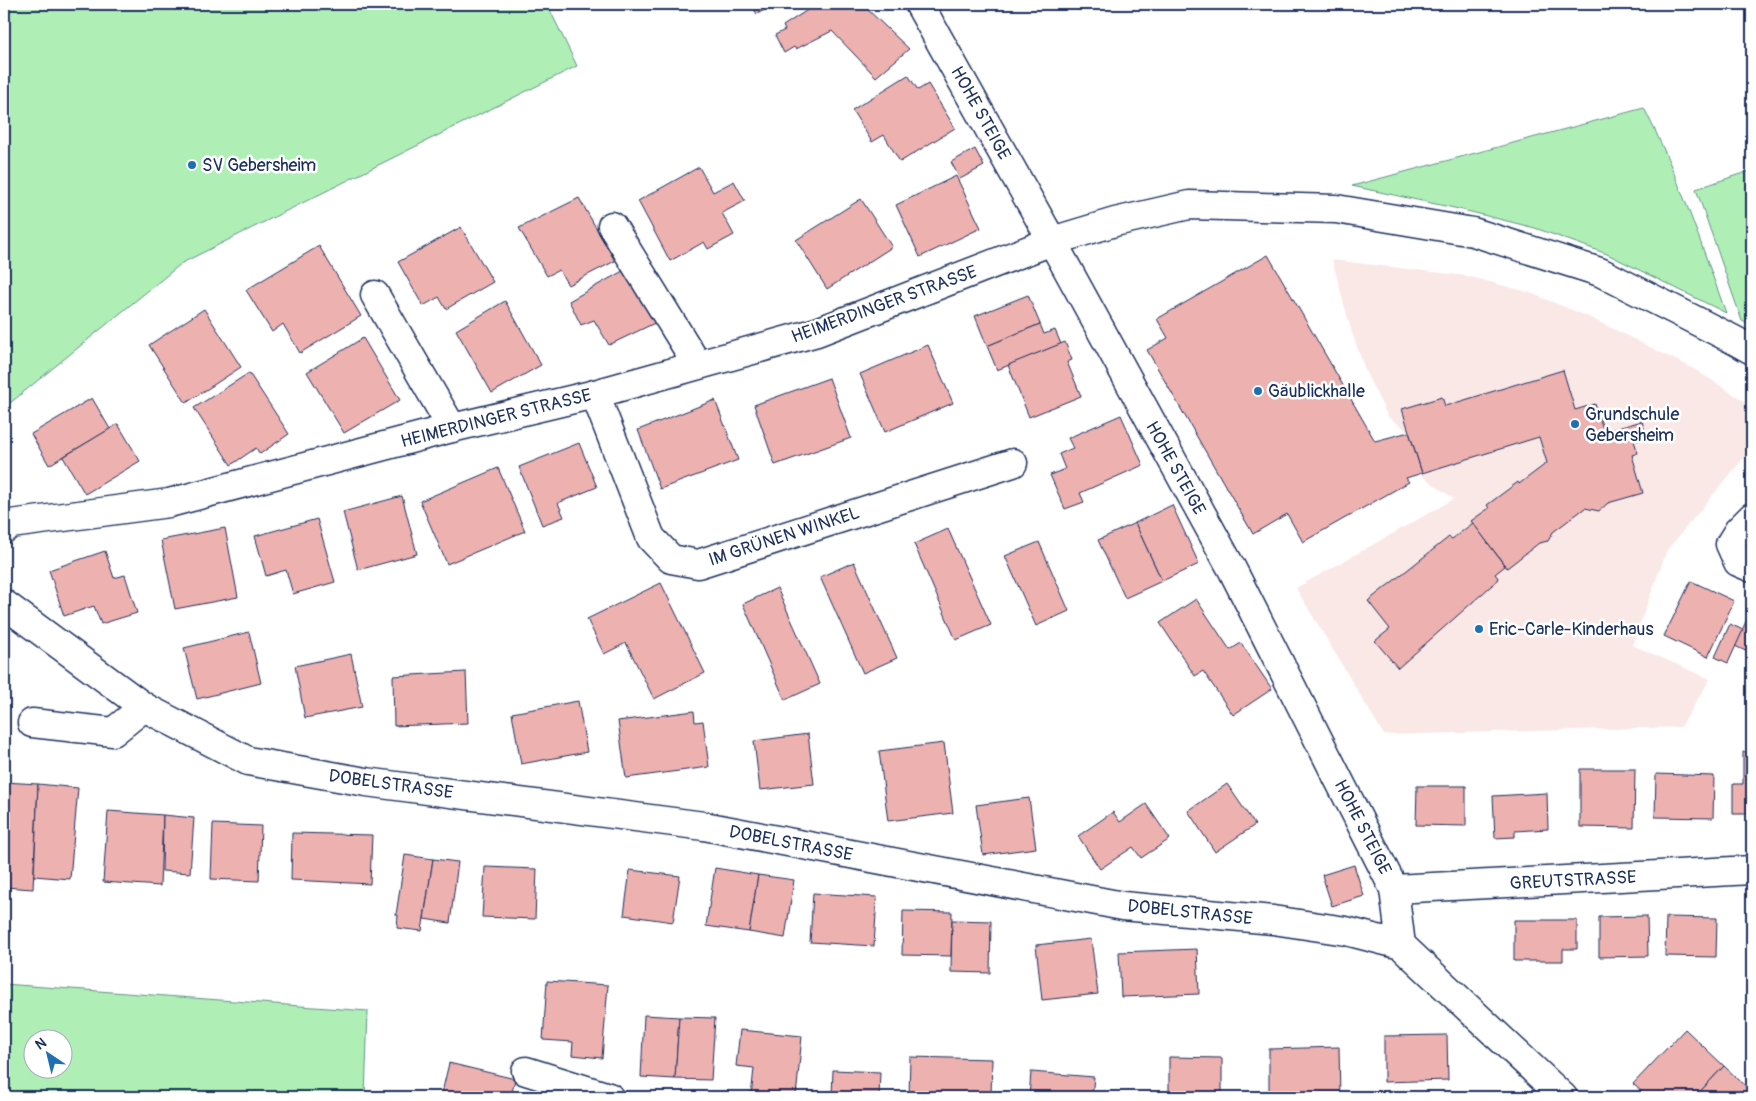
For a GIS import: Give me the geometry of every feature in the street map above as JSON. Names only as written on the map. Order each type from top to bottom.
[{"type":"street","name":"HOHE STEIGE","points":[[919,4],[1232,569],[1394,889],[1401,945]]},
{"type":"street","name":"HEIMERDINGER STRASSE","points":[[4,529],[11,524],[169,503],[452,428],[595,394],[817,332],[1052,241],[1115,222],[1189,205],[1336,209],[1473,232],[1600,272],[1752,350]]},
{"type":"street","points":[[612,226],[697,364]]},
{"type":"street","points":[[375,295],[452,428]]},
{"type":"street","name":"IM GRÜNEN WINKEL","points":[[595,394],[651,538],[671,559],[698,564],[1013,463]]},
{"type":"street","points":[[1752,517],[1738,531],[1730,544],[1738,562],[1752,568]]},
{"type":"street","name":"DOBELSTRASSE","points":[[4,604],[144,707],[248,761],[366,782],[704,826],[1123,906],[1273,920],[1346,931],[1401,945],[1562,1097]]},
{"type":"street","points":[[32,723],[113,732],[144,707]]},
{"type":"street","name":"GREUTSTRASSE","points":[[1394,889],[1752,870]]},
{"type":"street","points":[[526,1071],[609,1097]]},
{"type":"shaded area","points":[[1332,260],[1467,276],[1528,292],[1589,317],[1694,369],[1752,406],[1752,448],[1667,550],[1632,645],[1710,679],[1681,727],[1384,735],[1296,588],[1454,499],[1421,475],[1408,431],[1388,417],[1367,375],[1352,333]]},
{"type":"green space","name":"SV Gebersheim","points":[[4,4],[547,4],[577,66],[182,263],[4,408]]},
{"type":"green space","points":[[1644,108],[1668,158],[1726,313],[1607,254],[1535,228],[1459,209],[1352,186]]},
{"type":"green space","points":[[1752,170],[1752,326],[1742,321],[1696,189]]},
{"type":"green space","points":[[4,984],[368,1011],[365,1097],[4,1097]]},
{"type":"building","points":[[751,4],[776,4],[757,14]]},
{"type":"building","points":[[809,4],[868,4],[866,8],[909,49],[876,77],[832,31],[784,53],[775,35],[785,30],[783,26],[812,7]]},
{"type":"building","points":[[908,75],[918,90],[928,84],[955,128],[900,162],[884,135],[872,142],[852,110]]},
{"type":"building","points":[[975,149],[984,166],[960,179],[951,162]]},
{"type":"building","points":[[699,167],[713,192],[734,181],[745,201],[722,213],[734,235],[708,249],[704,242],[670,261],[638,201]]},
{"type":"building","points":[[956,176],[981,228],[920,257],[896,205]]},
{"type":"building","points":[[579,198],[615,261],[568,285],[559,270],[547,276],[519,228]]},
{"type":"building","points":[[861,199],[892,247],[827,289],[796,240]]},
{"type":"building","points":[[461,227],[493,282],[446,309],[439,297],[423,306],[398,262]]},
{"type":"building","points":[[319,246],[361,316],[300,353],[283,324],[272,332],[246,290]]},
{"type":"building","name":"Gäublickhalle","points":[[1268,255],[1375,441],[1409,432],[1422,473],[1406,478],[1409,482],[1303,542],[1287,514],[1253,534],[1147,350],[1168,338],[1157,319]]},
{"type":"building","points":[[630,267],[661,320],[609,345],[594,320],[581,325],[569,301]]},
{"type":"building","points":[[1028,295],[1040,324],[987,346],[975,316]]},
{"type":"building","points":[[505,301],[541,365],[492,393],[456,330]]},
{"type":"building","points":[[204,309],[241,367],[186,403],[149,345]]},
{"type":"building","points":[[1040,324],[1044,334],[1055,330],[1061,344],[997,370],[987,346]]},
{"type":"building","points":[[363,338],[400,400],[344,433],[307,372]]},
{"type":"building","points":[[1065,342],[1072,360],[1067,362],[1081,396],[1029,417],[1008,365]]},
{"type":"building","points":[[928,345],[953,403],[885,432],[860,374]]},
{"type":"building","points":[[1563,370],[1575,410],[1595,404],[1604,432],[1642,421],[1647,438],[1634,441],[1638,453],[1632,455],[1643,493],[1608,503],[1599,511],[1585,508],[1553,532],[1548,541],[1539,543],[1507,568],[1471,521],[1489,508],[1487,505],[1547,463],[1539,437],[1422,473],[1402,409],[1442,397],[1445,406]]},
{"type":"building","points":[[249,373],[289,434],[260,454],[256,448],[231,465],[194,408]]},
{"type":"building","points":[[829,378],[851,438],[775,465],[754,405]]},
{"type":"building","points":[[92,398],[110,429],[49,465],[31,434]]},
{"type":"building","points":[[715,400],[738,460],[660,489],[638,430]]},
{"type":"building","points":[[1121,415],[1143,465],[1080,493],[1084,502],[1065,509],[1050,475],[1065,469],[1059,454],[1073,448],[1068,438]]},
{"type":"building","points":[[118,424],[140,461],[85,494],[63,457]]},
{"type":"building","points":[[579,443],[597,487],[558,503],[564,517],[542,525],[519,467]]},
{"type":"building","points":[[498,468],[525,531],[447,564],[420,501]]},
{"type":"building","points":[[402,496],[417,554],[358,570],[343,512]]},
{"type":"building","points":[[1172,505],[1199,564],[1162,581],[1135,523]]},
{"type":"building","points":[[317,519],[335,582],[293,594],[286,570],[266,576],[255,536]]},
{"type":"building","points":[[1135,523],[1162,581],[1125,598],[1098,540]]},
{"type":"building","points":[[1473,523],[1505,566],[1495,574],[1499,579],[1398,668],[1375,641],[1390,629],[1368,601],[1449,537],[1452,539]]},
{"type":"building","points":[[225,528],[238,597],[175,609],[161,540]]},
{"type":"building","points":[[948,529],[991,625],[956,640],[914,544]]},
{"type":"building","points":[[1039,542],[1069,611],[1036,626],[1005,556]]},
{"type":"building","points":[[105,551],[114,578],[125,575],[137,613],[101,624],[94,606],[64,616],[49,570]]},
{"type":"building","points":[[854,562],[897,658],[863,673],[820,577]]},
{"type":"building","points":[[1691,581],[1734,601],[1708,657],[1664,636]]},
{"type":"building","points":[[661,583],[705,673],[654,699],[626,643],[604,654],[587,619]]},
{"type":"building","points":[[777,588],[820,684],[785,700],[743,604]]},
{"type":"building","points":[[1196,599],[1230,650],[1241,643],[1272,689],[1233,715],[1203,671],[1195,676],[1160,623]]},
{"type":"building","points":[[1752,608],[1752,654],[1735,646]]},
{"type":"building","points":[[1730,624],[1743,630],[1728,663],[1715,657]]},
{"type":"building","points":[[249,632],[261,683],[197,699],[184,648]]},
{"type":"building","points":[[351,654],[362,707],[305,718],[295,666]]},
{"type":"building","points":[[466,672],[468,723],[394,726],[393,676]]},
{"type":"building","points":[[578,701],[587,752],[521,764],[512,713]]},
{"type":"building","points":[[694,711],[695,722],[703,721],[709,767],[626,778],[618,721]]},
{"type":"building","points":[[808,734],[814,784],[760,790],[754,741]]},
{"type":"building","points":[[944,743],[953,813],[888,821],[879,751]]},
{"type":"building","points":[[1743,752],[1752,752],[1752,814],[1733,814],[1733,784],[1743,784]]},
{"type":"building","points":[[1580,769],[1635,769],[1634,828],[1580,827]]},
{"type":"building","points":[[1656,774],[1714,776],[1713,818],[1655,817]]},
{"type":"building","points":[[4,782],[38,784],[33,889],[4,887]]},
{"type":"building","points":[[38,784],[78,788],[70,879],[34,876]]},
{"type":"building","points":[[1227,784],[1255,825],[1215,852],[1188,811]]},
{"type":"building","points":[[1417,786],[1466,786],[1466,826],[1416,825]]},
{"type":"building","points":[[1547,793],[1548,829],[1515,831],[1515,837],[1495,838],[1493,796]]},
{"type":"building","points":[[1029,798],[1036,848],[983,855],[976,805]]},
{"type":"building","points":[[1146,804],[1170,839],[1141,858],[1133,847],[1100,869],[1078,836],[1113,812],[1120,822]]},
{"type":"building","points":[[108,811],[163,815],[160,886],[103,882]]},
{"type":"building","points":[[163,815],[194,818],[190,873],[162,871]]},
{"type":"building","points":[[213,824],[261,826],[259,881],[211,879]]},
{"type":"building","points":[[292,833],[372,835],[370,884],[291,880]]},
{"type":"building","points":[[405,855],[433,859],[422,931],[397,928],[398,915],[396,915]]},
{"type":"building","points":[[433,859],[458,862],[450,923],[424,919]]},
{"type":"building","points":[[1354,865],[1364,896],[1332,906],[1322,875]]},
{"type":"building","points":[[485,867],[537,869],[535,919],[482,917]]},
{"type":"building","points":[[715,868],[758,875],[749,932],[706,926]]},
{"type":"building","points":[[630,870],[680,876],[673,922],[624,915]]},
{"type":"building","points":[[758,875],[794,880],[785,938],[749,932]]},
{"type":"building","points":[[813,893],[877,897],[874,946],[810,942]]},
{"type":"building","points":[[903,911],[952,912],[951,956],[902,955]]},
{"type":"building","points":[[1647,916],[1648,956],[1599,957],[1599,917]]},
{"type":"building","points":[[1666,917],[1717,918],[1716,957],[1665,956]]},
{"type":"building","points":[[952,920],[991,921],[990,973],[951,972]]},
{"type":"building","points":[[1514,920],[1577,920],[1577,949],[1563,949],[1563,961],[1514,961]]},
{"type":"building","points":[[1091,939],[1098,994],[1042,1000],[1036,945]]},
{"type":"building","points":[[1197,949],[1199,994],[1121,997],[1119,952]]},
{"type":"building","points":[[547,981],[608,985],[602,1058],[572,1055],[573,1042],[543,1040]]},
{"type":"building","points":[[644,1015],[679,1017],[675,1079],[641,1077]]},
{"type":"building","points":[[679,1017],[715,1018],[711,1080],[675,1079]]},
{"type":"building","points":[[1685,1029],[1724,1066],[1695,1097],[1648,1097],[1633,1084]]},
{"type":"building","points":[[740,1030],[802,1036],[796,1097],[751,1097],[754,1068],[736,1066]]},
{"type":"building","points":[[1447,1035],[1448,1080],[1384,1082],[1384,1036]]},
{"type":"building","points":[[1339,1047],[1340,1097],[1269,1097],[1269,1049]]},
{"type":"building","points":[[910,1057],[992,1059],[991,1097],[909,1097]]},
{"type":"building","points":[[1169,1057],[1222,1058],[1222,1097],[1169,1097]]},
{"type":"building","points":[[449,1063],[515,1079],[511,1097],[441,1097]]},
{"type":"building","points":[[1724,1066],[1752,1092],[1752,1097],[1695,1097]]},
{"type":"building","points":[[833,1070],[880,1072],[879,1097],[832,1097]]},
{"type":"building","points":[[1031,1072],[1094,1077],[1092,1097],[1029,1097]]},
{"type":"building","points":[[1505,1094],[1539,1095],[1539,1097],[1505,1097]]},
{"type":"place","name":"SV Gebersheim","points":[[192,165]]},
{"type":"place","name":"Gäublickhalle","points":[[1258,391]]},
{"type":"place","name":"Grundschule Gebersheim","points":[[1575,424]]},
{"type":"place","name":"Eric-Carle-Kinderhaus","points":[[1479,629]]}]
